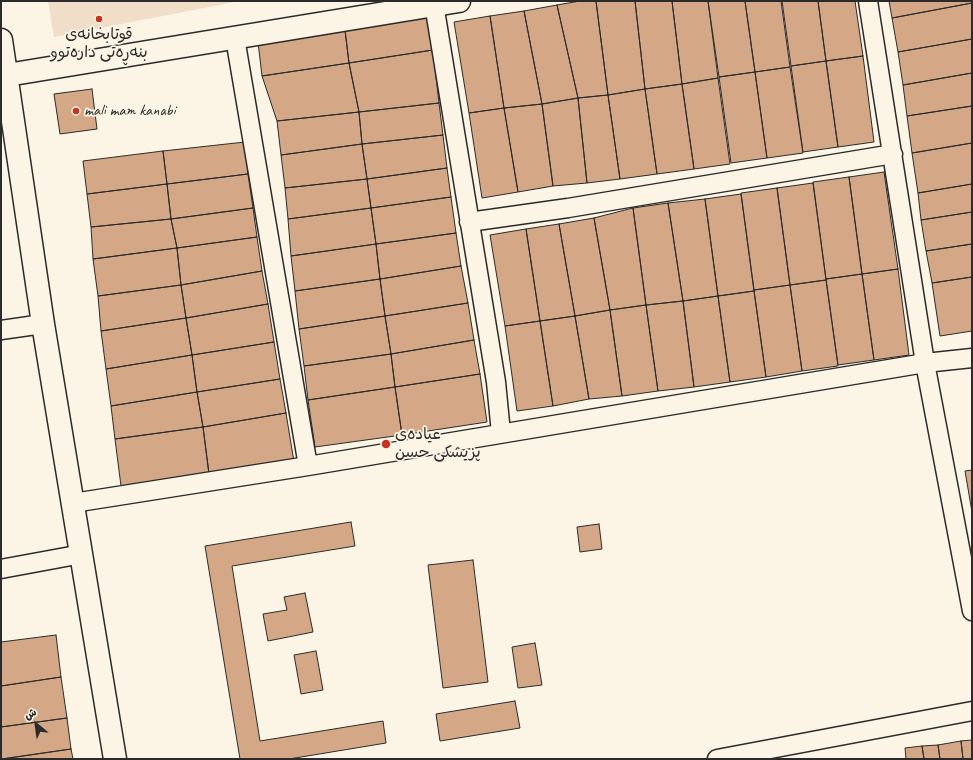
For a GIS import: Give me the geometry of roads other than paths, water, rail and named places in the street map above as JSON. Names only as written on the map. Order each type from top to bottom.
[{"type":"street","points":[[868,1],[925,363],[972,611]]},
{"type":"street","points":[[7,76],[447,2],[469,222],[496,382],[501,433]]},
{"type":"street","points":[[235,38],[308,466]]},
{"type":"street","points":[[1,40],[43,324],[115,759]]},
{"type":"street","points":[[469,222],[893,154]]},
{"type":"street","points":[[1,330],[43,324]]},
{"type":"street","points":[[73,503],[308,466],[925,363],[972,358]]},
{"type":"street","points":[[1,569],[82,554]]},
{"type":"street","points":[[717,759],[972,711]]},
{"type":"place","name":"قوتابخانەی بنەڕەتی دارەتوو","points":[[99,19]]},
{"type":"place","name":"mali mam kanabi","points":[[76,111]]},
{"type":"place","name":"عیادەی پزیشکی حسن","points":[[386,444]]}]
